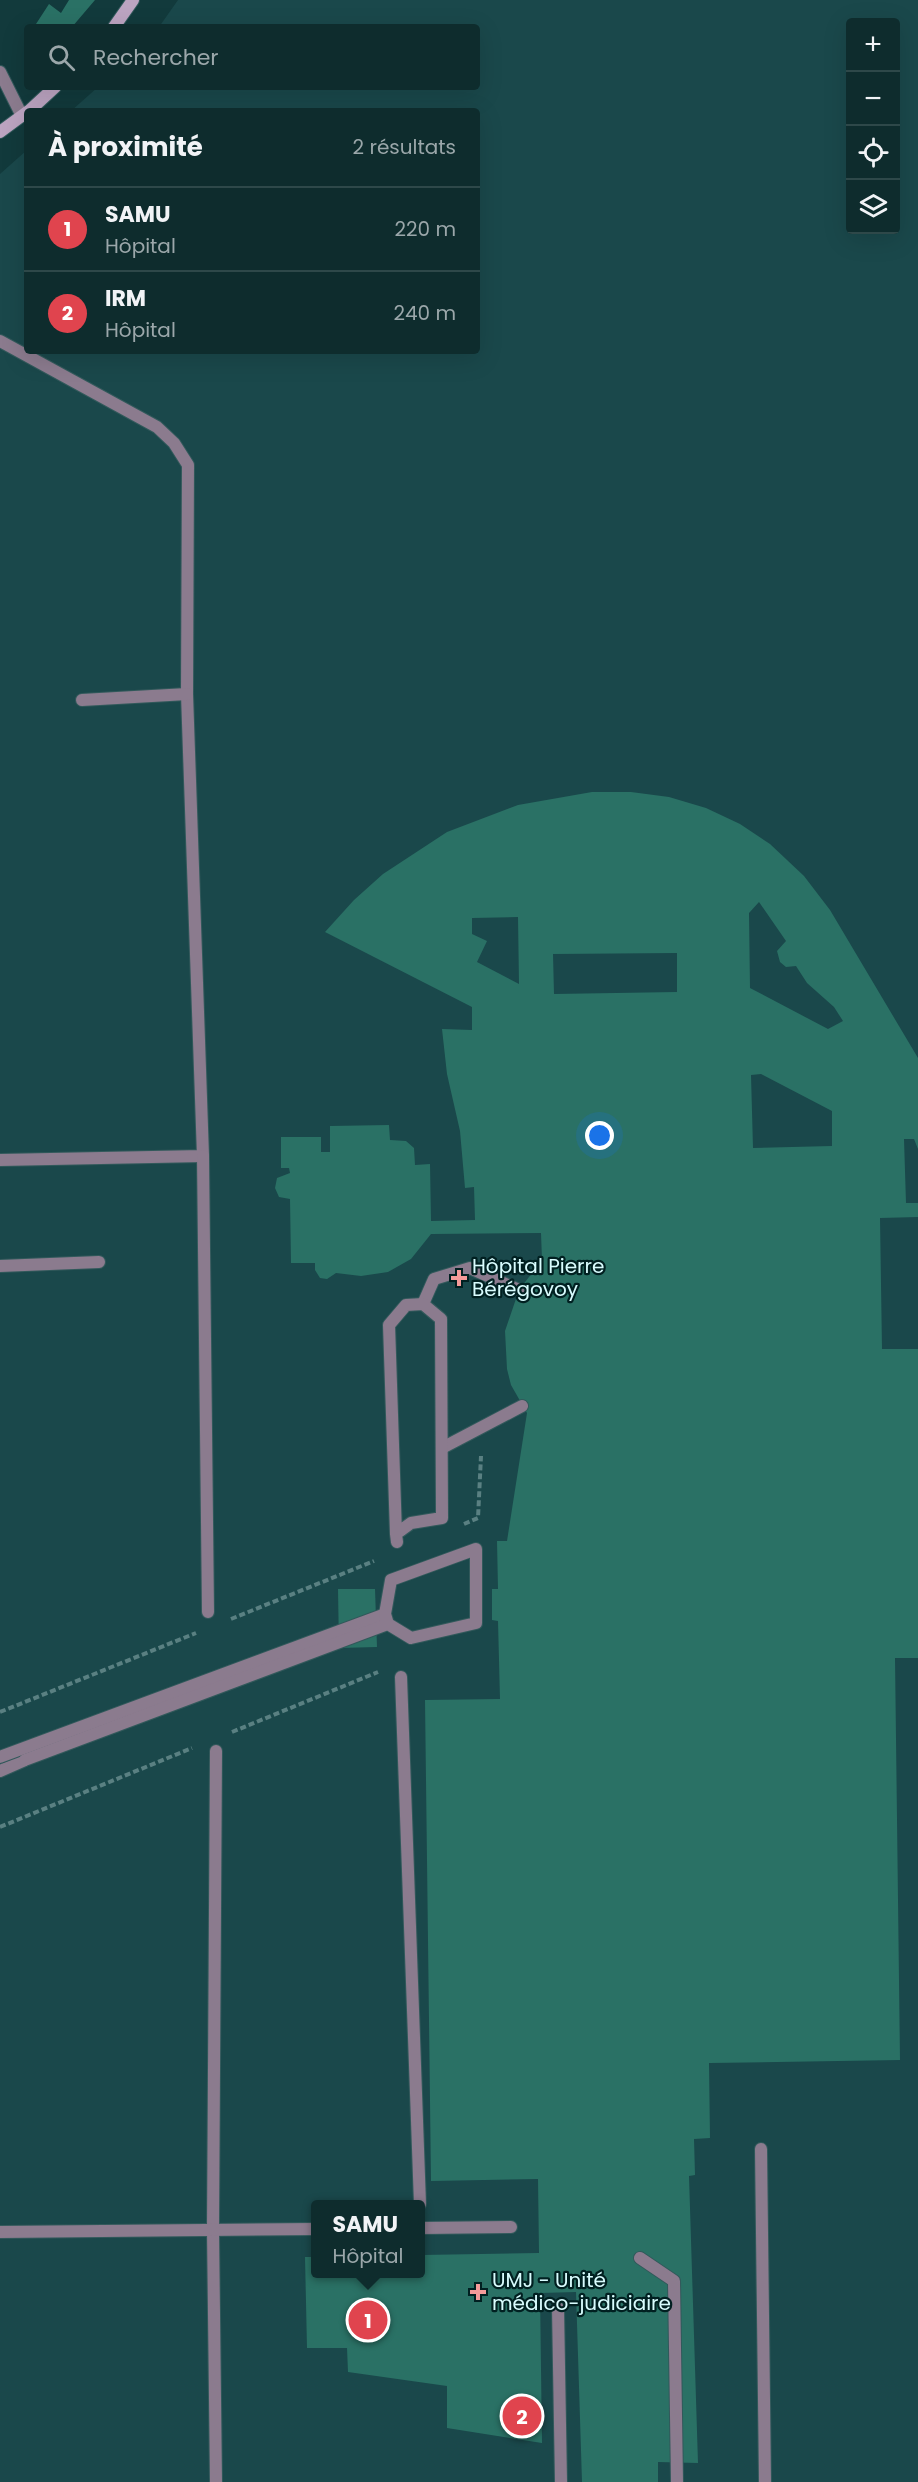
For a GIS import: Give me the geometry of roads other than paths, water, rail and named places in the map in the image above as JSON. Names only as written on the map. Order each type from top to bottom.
[{"type":"street","points":[[116,24],[133,0]]},
{"type":"street","points":[[32,108],[52,90]]},
{"type":"street","points":[[0,132],[24,114]]},
{"type":"lane","points":[[0,72],[24,110]]},
{"type":"lane","points":[[0,340],[24,353]]},
{"type":"lane","points":[[25,354],[157,427],[174,443],[188,465],[187,694],[203,1156],[208,1612]]},
{"type":"lane","points":[[82,700],[187,694]]},
{"type":"lane","points":[[0,1160],[203,1156]]},
{"type":"lane","points":[[0,1266],[99,1262]]},
{"type":"lane","points":[[423,1304],[434,1279],[470,1269],[519,1290]]},
{"type":"lane","points":[[423,1304],[441,1319],[442,1518],[411,1523],[397,1538],[389,1325],[406,1305],[423,1304]]},
{"type":"lane","points":[[442,1451],[522,1406]]},
{"type":"lane","points":[[476,1549],[476,1623],[411,1638],[387,1619],[391,1580],[476,1549]]},
{"type":"lane","points":[[0,1757],[387,1619]]},
{"type":"lane","points":[[0,1771],[387,1619]]},
{"type":"lane","points":[[402,1677],[420,2200]]},
{"type":"lane","points":[[216,1751],[213,2230],[216,2482]]},
{"type":"lane","points":[[761,2149],[765,2482]]},
{"type":"lane","points":[[425,2228],[511,2227]]},
{"type":"lane","points":[[0,2232],[311,2229]]},
{"type":"lane","points":[[640,2259],[674,2281],[677,2482]]},
{"type":"lane","points":[[558,2308],[561,2482]]},
{"type":"place","name":"Hôpital Pierre Bérégovoy","points":[[459,1278]]},
{"type":"place","name":"UMJ - Unité médico-judiciaire","points":[[478,2292]]},
{"type":"place","name":"SAMU","points":[[368,2320]]},
{"type":"place","name":"IRM","points":[[522,2416]]}]
